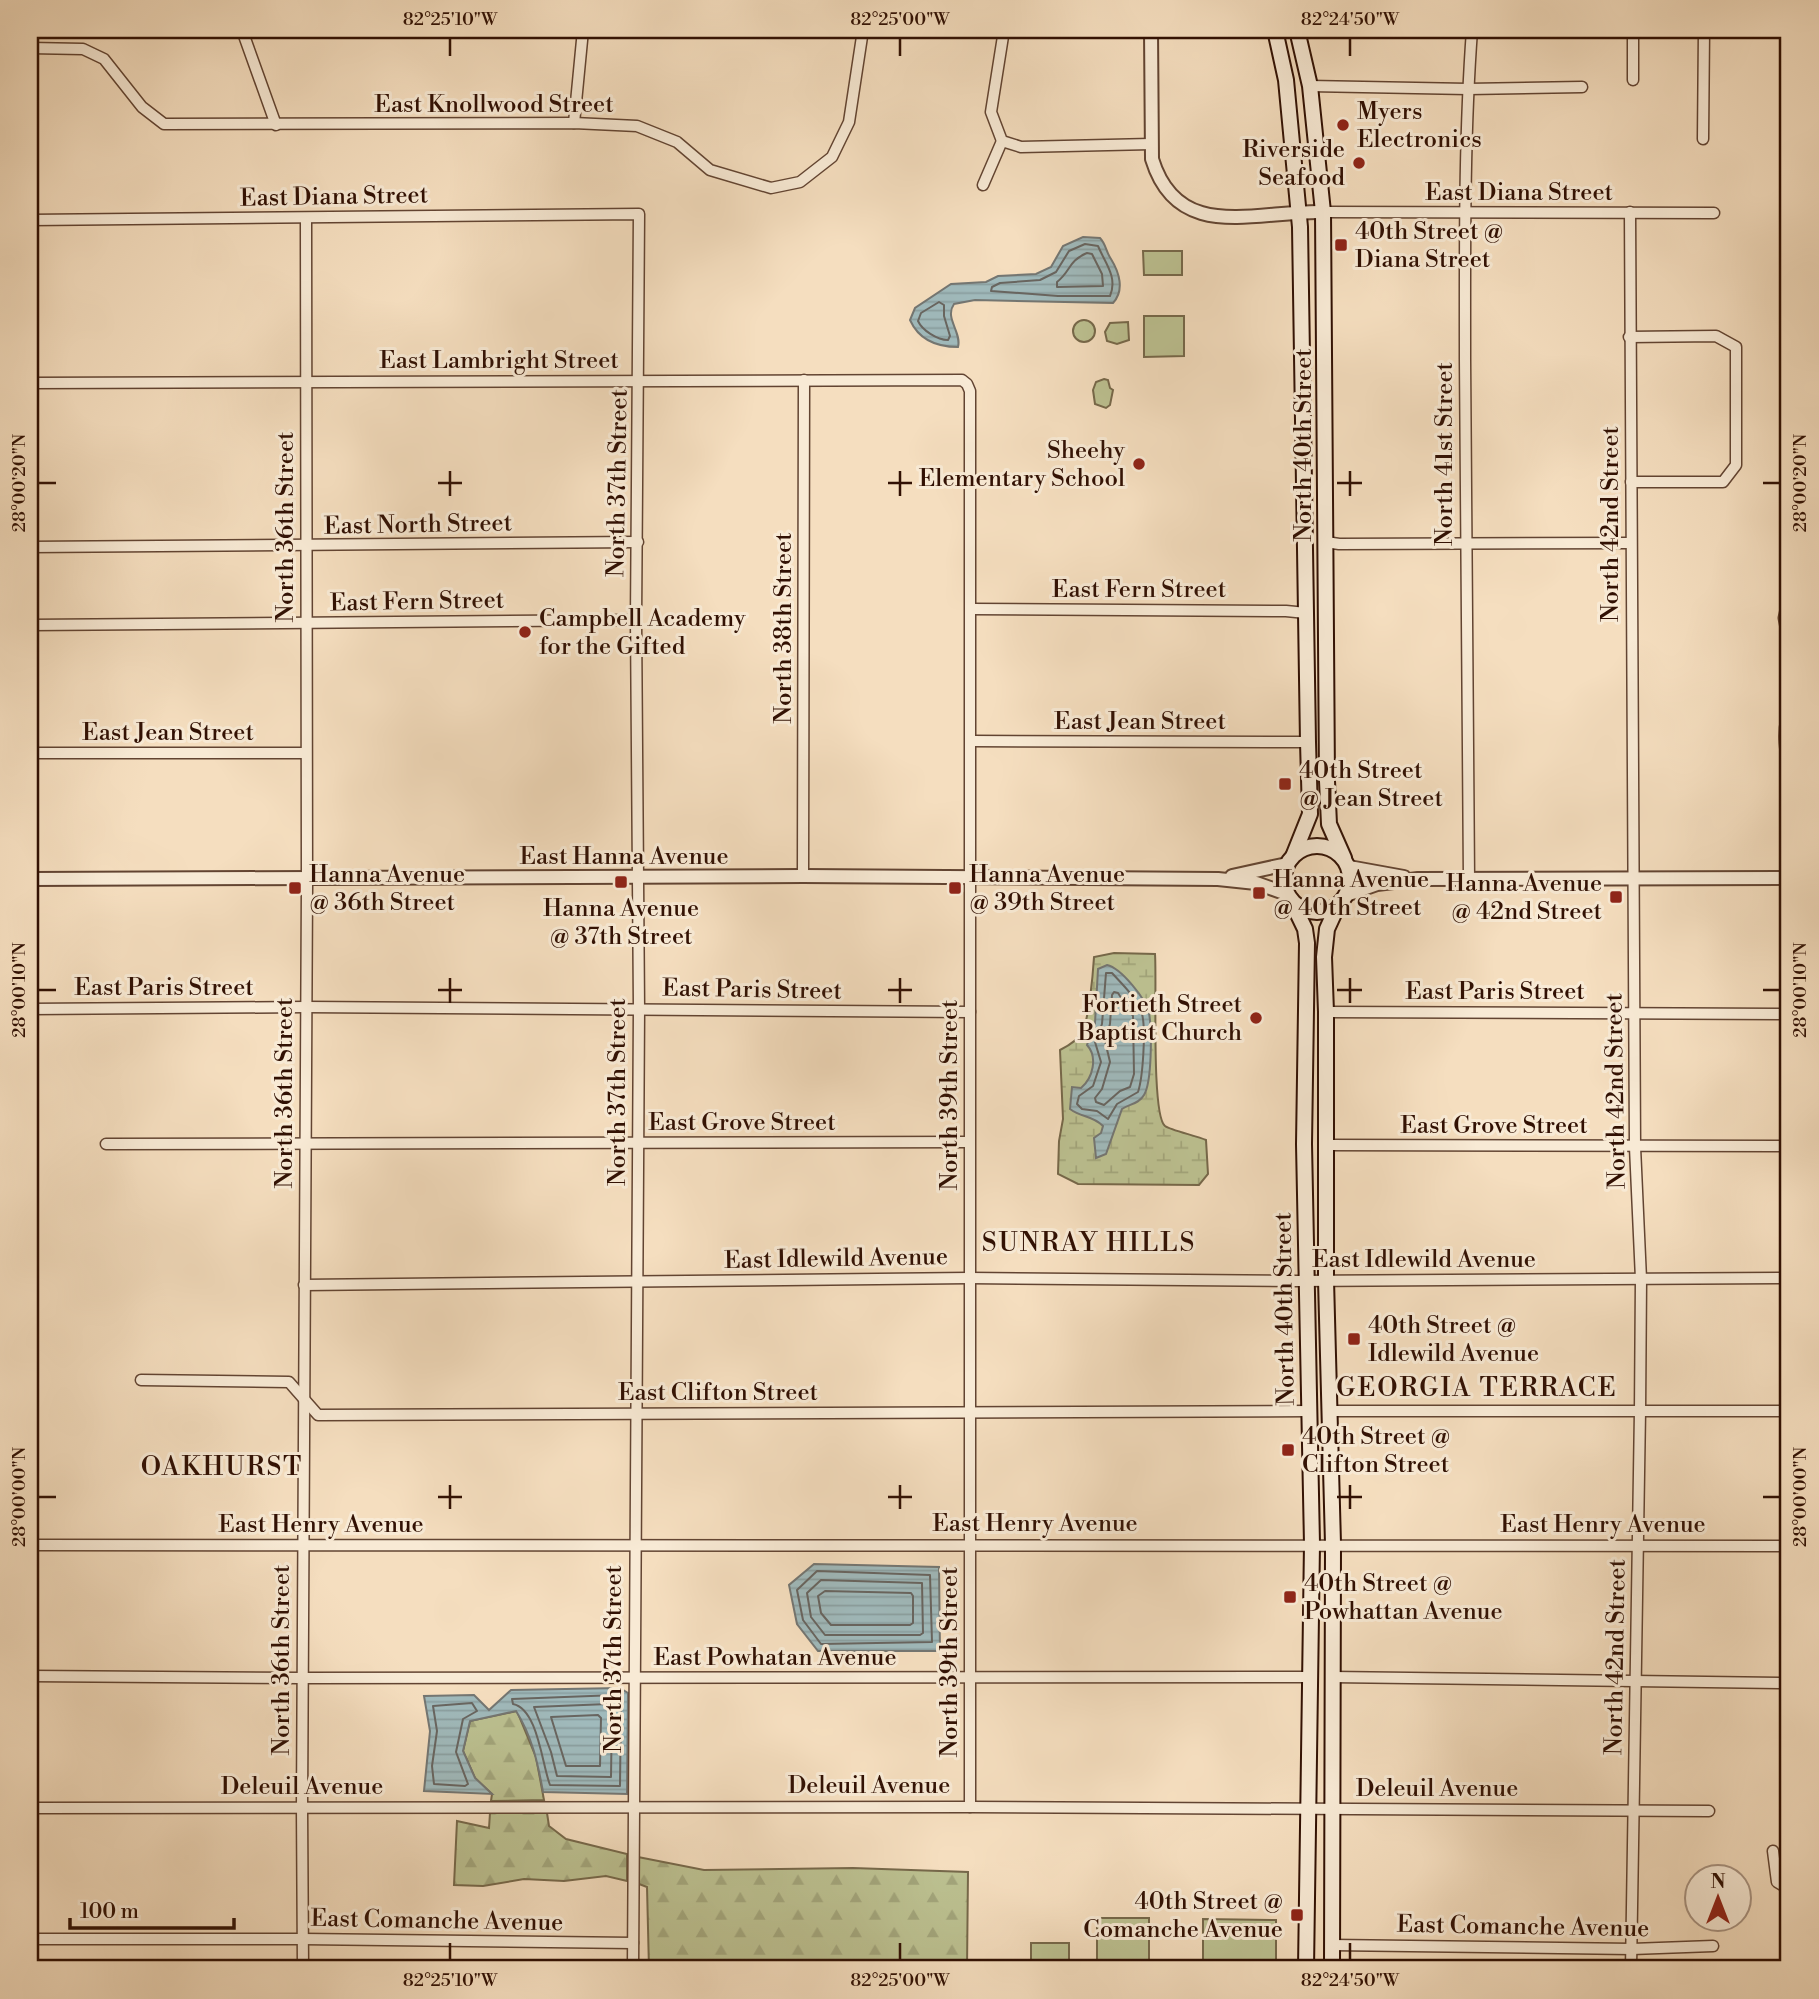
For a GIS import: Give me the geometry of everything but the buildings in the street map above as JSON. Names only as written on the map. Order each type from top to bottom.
[{"type":"main road","name":"North 40th Street","points":[[1275,30],[1286,80],[1299,211],[1310,814],[1290,859]]},
{"type":"main road","name":"North 40th Street","points":[[1297,30],[1310,86],[1323,212],[1329,824],[1346,863]]},
{"type":"main road","points":[[1306,613],[1318,632],[1320,654],[1327,667]]},
{"type":"main road","points":[[1320,845],[1337,852],[1346,863],[1350,886],[1342,900],[1327,911],[1308,911],[1290,898],[1284,884],[1290,859],[1310,846],[1320,845]]},
{"type":"main road","name":"North 40th Street","points":[[1290,898],[1305,929],[1307,943],[1304,1144],[1312,1544],[1306,1969]]},
{"type":"main road","name":"North 40th Street","points":[[1332,1969],[1333,1544],[1326,1280],[1324,944],[1327,929],[1342,900]]},
{"type":"street","points":[[242,30],[276,125]]},
{"type":"street","points":[[574,123],[583,30]]},
{"type":"street","name":"East Knollwood Street","points":[[30,48],[83,50],[104,59],[142,107],[164,124],[636,125],[677,142],[710,170],[771,188],[800,181],[832,157],[849,122],[863,30]]},
{"type":"street","points":[[984,185],[1002,141],[991,112],[1004,30]]},
{"type":"street","points":[[1151,30],[1151,144],[1158,178],[1170,194],[1195,213],[1221,218],[1299,211],[1323,212]]},
{"type":"street","name":"North 41st Street","points":[[1469,878],[1465,542],[1466,214],[1472,30]]},
{"type":"street","points":[[1633,30],[1633,80]]},
{"type":"street","points":[[1703,139],[1704,30]]},
{"type":"street","points":[[1310,86],[1468,89],[1583,87]]},
{"type":"street","points":[[1002,141],[1021,147],[1151,144]]},
{"type":"street","name":"East Diana Street","points":[[1323,212],[1714,213]]},
{"type":"street","name":"North 42nd Street","points":[[1630,212],[1635,1147],[1641,1279],[1632,1969]]},
{"type":"street","name":"East Diana Street","points":[[30,220],[639,214]]},
{"type":"street","name":"North 37th Street","points":[[633,1969],[639,1009],[636,620],[640,381],[639,214]]},
{"type":"street","name":"North 36th Street","points":[[303,1969],[302,1399],[307,878],[306,218]]},
{"type":"street","points":[[1629,337],[1716,336],[1736,347],[1735,465],[1723,482],[1631,482]]},
{"type":"street","name":"North 38th Street","points":[[803,876],[804,380]]},
{"type":"street","name":"East Lambright Street","points":[[30,383],[962,380],[967,384]]},
{"type":"street","name":"North 39th Street","points":[[967,384],[970,391],[971,609],[968,1278],[970,1807]]},
{"type":"street","name":"East North Street","points":[[30,547],[306,547],[638,542]]},
{"type":"street","points":[[1326,542],[1631,543]]},
{"type":"street","points":[[1789,607],[1784,618],[1789,644]]},
{"type":"street","name":"East Fern Street","points":[[971,609],[1306,613]]},
{"type":"street","name":"East Fern Street","points":[[30,625],[636,620]]},
{"type":"street","points":[[1789,712],[1786,719],[1785,747],[1789,774]]},
{"type":"street","name":"East Jean Street","points":[[971,741],[1308,743]]},
{"type":"street","name":"East Jean Street","points":[[30,752],[306,753]]},
{"type":"street","name":"East Hanna Avenue","points":[[1218,879],[1290,859]]},
{"type":"street","points":[[1346,863],[1418,880]]},
{"type":"street","name":"East Hanna Avenue","points":[[30,878],[803,876],[1218,879],[1256,883],[1290,898]]},
{"type":"street","points":[[1342,900],[1377,884],[1418,880],[1789,878]]},
{"type":"street","name":"East Paris Street","points":[[30,1009],[306,1007],[971,1013]]},
{"type":"street","name":"East Paris Street","points":[[1326,1012],[1789,1014]]},
{"type":"street","name":"East Grove Street","points":[[106,1144],[969,1142]]},
{"type":"street","name":"East Grove Street","points":[[1325,1144],[1789,1146]]},
{"type":"street","name":"East Idlewild Avenue","points":[[304,1285],[968,1278],[1306,1281],[1789,1278]]},
{"type":"street","name":"East Clifton Street","points":[[141,1380],[289,1382],[318,1415],[1309,1411]]},
{"type":"street","points":[[1331,1411],[1789,1411]]},
{"type":"street","name":"East Henry Avenue","points":[[30,1545],[1789,1546]]},
{"type":"street","name":"East Powhatan Avenue","points":[[30,1676],[1310,1677]]},
{"type":"street","points":[[1332,1677],[1789,1683]]},
{"type":"street","name":"Deleuil Avenue","points":[[30,1808],[633,1806],[1709,1811]]},
{"type":"street","points":[[1773,1851],[1777,1882],[1789,1885]]},
{"type":"street","name":"East Comanche Avenue","points":[[30,1939],[633,1943]]},
{"type":"street","name":"East Comanche Avenue","points":[[1332,1945],[1632,1949],[1713,1946]]},
{"type":"green space","points":[[1143,251],[1182,251],[1182,275],[1144,275]]},
{"type":"green space","points":[[1144,316],[1184,316],[1184,356],[1144,357]]},
{"type":"green space","points":[[1084,320],[1092,323],[1095,331],[1092,339],[1084,342],[1076,339],[1073,331],[1076,323]]},
{"type":"green space","points":[[1128,322],[1129,340],[1117,344],[1107,341],[1105,332],[1110,323]]},
{"type":"green space","points":[[1108,380],[1113,390],[1110,405],[1106,408],[1095,404],[1093,390],[1096,382]]},
{"type":"green space","points":[[1114,953],[1155,954],[1156,1074],[1161,1117],[1168,1128],[1206,1140],[1208,1174],[1199,1185],[1078,1184],[1058,1174],[1063,1119],[1060,1050],[1078,1038],[1082,1032],[1087,1017],[1094,957]]},
{"type":"green space","points":[[517,1711],[536,1757],[544,1800],[491,1801],[492,1794],[475,1778],[463,1751],[470,1721]]},
{"type":"green space","points":[[490,1813],[547,1813],[549,1826],[566,1839],[627,1854],[627,1881],[606,1876],[564,1881],[524,1879],[483,1886],[454,1885],[457,1821],[489,1828]]},
{"type":"green space","points":[[638,1857],[704,1870],[853,1868],[968,1872],[967,1969],[649,1969],[647,1887],[639,1884]]},
{"type":"green space","points":[[1097,1918],[1149,1918],[1149,1964],[1097,1964]]},
{"type":"green space","points":[[1203,1919],[1276,1920],[1276,1963],[1203,1962]]},
{"type":"green space","points":[[1031,1943],[1069,1943],[1069,1969],[1031,1969]]},
{"type":"water","points":[[1083,237],[1100,238],[1104,243],[1120,281],[1119,292],[1113,303],[975,300],[954,304],[951,315],[958,336],[958,347],[943,346],[930,341],[918,333],[910,320],[915,308],[951,284],[986,282],[998,276],[1036,274],[1051,267],[1063,246]]},
{"type":"water","points":[[1107,965],[1126,978],[1147,1007],[1151,1056],[1144,1095],[1137,1102],[1122,1109],[1106,1154],[1096,1158],[1094,1138],[1101,1133],[1103,1126],[1070,1109],[1072,1087],[1081,1088],[1089,1079],[1093,1067],[1092,1055],[1087,1045],[1095,1023],[1098,969]]},
{"type":"water","points":[[814,1564],[939,1567],[940,1651],[818,1651],[797,1624],[789,1585]]},
{"type":"water","points":[[620,1688],[628,1693],[627,1794],[543,1792],[530,1740],[516,1711],[470,1721],[463,1751],[475,1778],[492,1794],[424,1791],[430,1731],[424,1696],[474,1695],[489,1710],[511,1690]]},
{"type":"place","name":"Myers Electronics","points":[[1343,125]]},
{"type":"place","name":"Riverside Seafood","points":[[1359,163]]},
{"type":"place","name":"40th Street @ Diana Street","points":[[1341,245]]},
{"type":"place","name":"Sheehy Elementary School","points":[[1139,464]]},
{"type":"place","name":"Campbell Academy for the Gifted","points":[[525,632]]},
{"type":"place","name":"40th Street @ Jean Street","points":[[1285,784]]},
{"type":"place","name":"Hanna Avenue @ 37th Street","points":[[621,882]]},
{"type":"place","name":"Hanna Avenue @ 36th Street","points":[[295,888]]},
{"type":"place","name":"Hanna Avenue @ 39th Street","points":[[955,888]]},
{"type":"place","name":"Hanna Avenue @ 40th Street","points":[[1259,893]]},
{"type":"place","name":"Hanna Avenue @ 42nd Street","points":[[1616,897]]},
{"type":"place","name":"Fortieth Street Baptist Church","points":[[1256,1018]]},
{"type":"place","name":"40th Street @ Idlewild Avenue","points":[[1354,1339]]},
{"type":"place","name":"40th Street @ Clifton Street","points":[[1288,1450]]},
{"type":"place","name":"40th Street @ Powhattan Avenue","points":[[1290,1597]]},
{"type":"place","name":"40th Street @ Comanche Avenue","points":[[1297,1915]]},
{"type":"district","name":"SUNRAY HILLS","points":[[1089,1242]]},
{"type":"district","name":"GEORGIA TERRACE","points":[[1477,1387]]},
{"type":"district","name":"OAKHURST","points":[[222,1466]]}]
